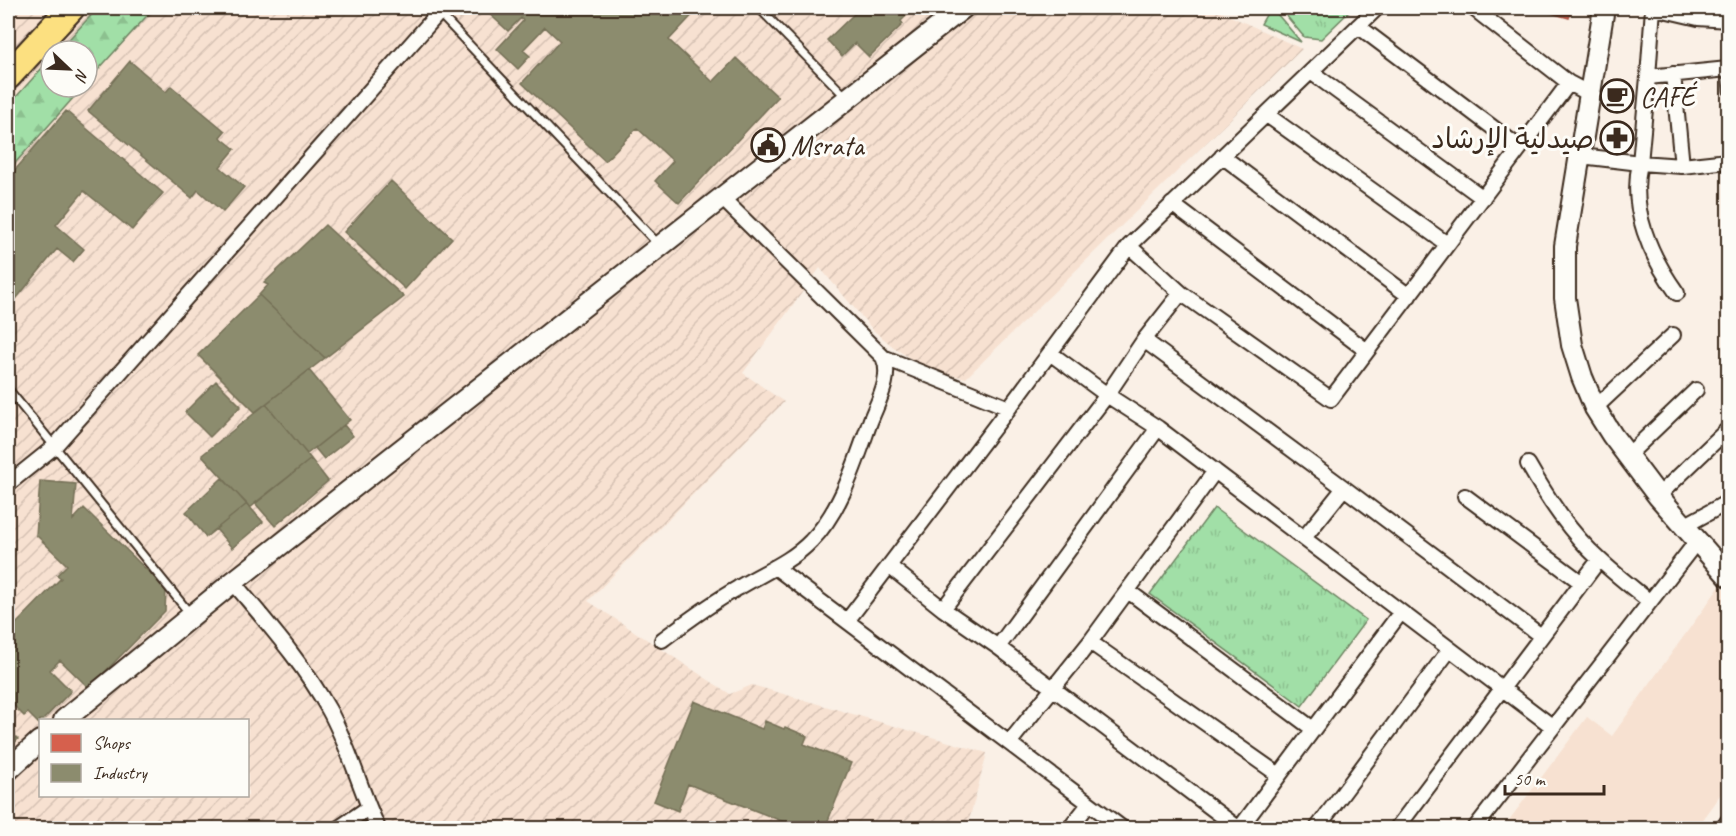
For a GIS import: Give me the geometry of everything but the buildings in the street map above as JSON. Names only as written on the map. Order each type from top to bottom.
[{"type":"highway","points":[[8,54],[49,8]]},
{"type":"highway","points":[[8,76],[71,8]]},
{"type":"street","points":[[65,719],[233,582],[963,8]]},
{"type":"street","points":[[847,621],[1129,246],[1377,8]]},
{"type":"street","points":[[1473,8],[1569,83],[1590,94]]},
{"type":"street","points":[[1604,8],[1565,246],[1564,298],[1572,345],[1595,408],[1627,456],[1658,496],[1728,575]]},
{"type":"street","points":[[1677,293],[1665,276],[1643,227],[1636,190],[1654,8],[1698,18],[1728,21]]},
{"type":"street","points":[[8,484],[54,447],[441,10]]},
{"type":"street","points":[[1358,26],[1520,148]]},
{"type":"street","points":[[1648,77],[1727,69]]},
{"type":"street","points":[[1311,72],[1483,198]]},
{"type":"street","points":[[1673,74],[1682,166]]},
{"type":"street","points":[[1129,246],[1181,293],[1331,399],[1569,83]]},
{"type":"street","points":[[1267,115],[1447,244]]},
{"type":"street","points":[[1222,156],[1409,296]]},
{"type":"street","points":[[1581,156],[1682,166],[1728,161]]},
{"type":"street","points":[[662,640],[736,589],[801,551],[813,540],[829,518],[852,471],[880,398],[886,372],[883,357],[722,198]]},
{"type":"street","points":[[1172,204],[1367,351]]},
{"type":"street","points":[[944,609],[1107,395],[1144,340],[1181,293]]},
{"type":"street","points":[[1595,408],[1674,335]]},
{"type":"street","points":[[1144,340],[1541,636]]},
{"type":"street","points":[[1050,353],[1107,395],[1158,428],[1553,727]]},
{"type":"street","points":[[883,357],[1009,408]]},
{"type":"street","points":[[1627,456],[1696,390]]},
{"type":"street","points":[[998,647],[1158,428]]},
{"type":"street","points":[[1658,496],[1728,429]]},
{"type":"street","points":[[1528,464],[1569,527],[1599,560],[1650,602]]},
{"type":"street","points":[[1009,743],[1090,642],[1215,471]]},
{"type":"street","points":[[1304,538],[1344,488]]},
{"type":"street","points":[[1465,496],[1581,583]]},
{"type":"street","points":[[1475,828],[1650,602],[1691,533],[1728,502]]},
{"type":"street","points":[[1397,828],[1599,560]]},
{"type":"street","points":[[890,566],[944,609],[1239,828],[1401,612]]},
{"type":"street","points":[[775,567],[1122,828]]},
{"type":"street","points":[[233,582],[288,649],[329,709],[346,744],[368,808],[378,828]]},
{"type":"street","points":[[1128,591],[1313,729]]},
{"type":"street","points":[[1090,642],[1279,775]]},
{"type":"street","points":[[1317,828],[1450,649]]},
{"type":"street","points":[[8,770],[39,742]]},
{"type":"street","points":[[1070,828],[1089,804]]},
{"type":"street","points":[[339,828],[368,808]]},
{"type":"street","points":[[1723,828],[1728,821]]},
{"type":"lane","points":[[759,8],[847,98]]},
{"type":"lane","points":[[441,10],[660,246]]},
{"type":"lane","points":[[1727,69],[1728,91]]},
{"type":"lane","points":[[8,389],[192,616]]},
{"type":"shaded area","points":[[8,8],[1213,8],[1302,49],[966,378],[936,372],[896,349],[873,330],[820,268],[743,373],[784,402],[588,601],[730,694],[752,685],[987,753],[967,828],[419,828],[386,822],[356,809],[326,828],[8,828]]},
{"type":"shaded area","points":[[1720,586],[1728,591],[1728,784],[1696,828],[1503,828],[1587,717],[1612,736]]},
{"type":"green space","points":[[98,8],[154,8],[99,69],[99,39],[69,39]]},
{"type":"green space","points":[[1272,8],[1301,42],[1261,24]]},
{"type":"green space","points":[[1280,8],[1353,8],[1321,39],[1304,37]]},
{"type":"green space","points":[[39,71],[39,99],[72,99],[8,171],[8,106]]},
{"type":"green space","points":[[1214,508],[1366,620],[1302,706],[1150,594]]},
{"type":"place","name":"CAFÉ","points":[[1617,96]]},
{"type":"place","name":"صيدلية الإرشاد","points":[[1617,138]]},
{"type":"place","name":"Msrata","points":[[768,145]]}]
